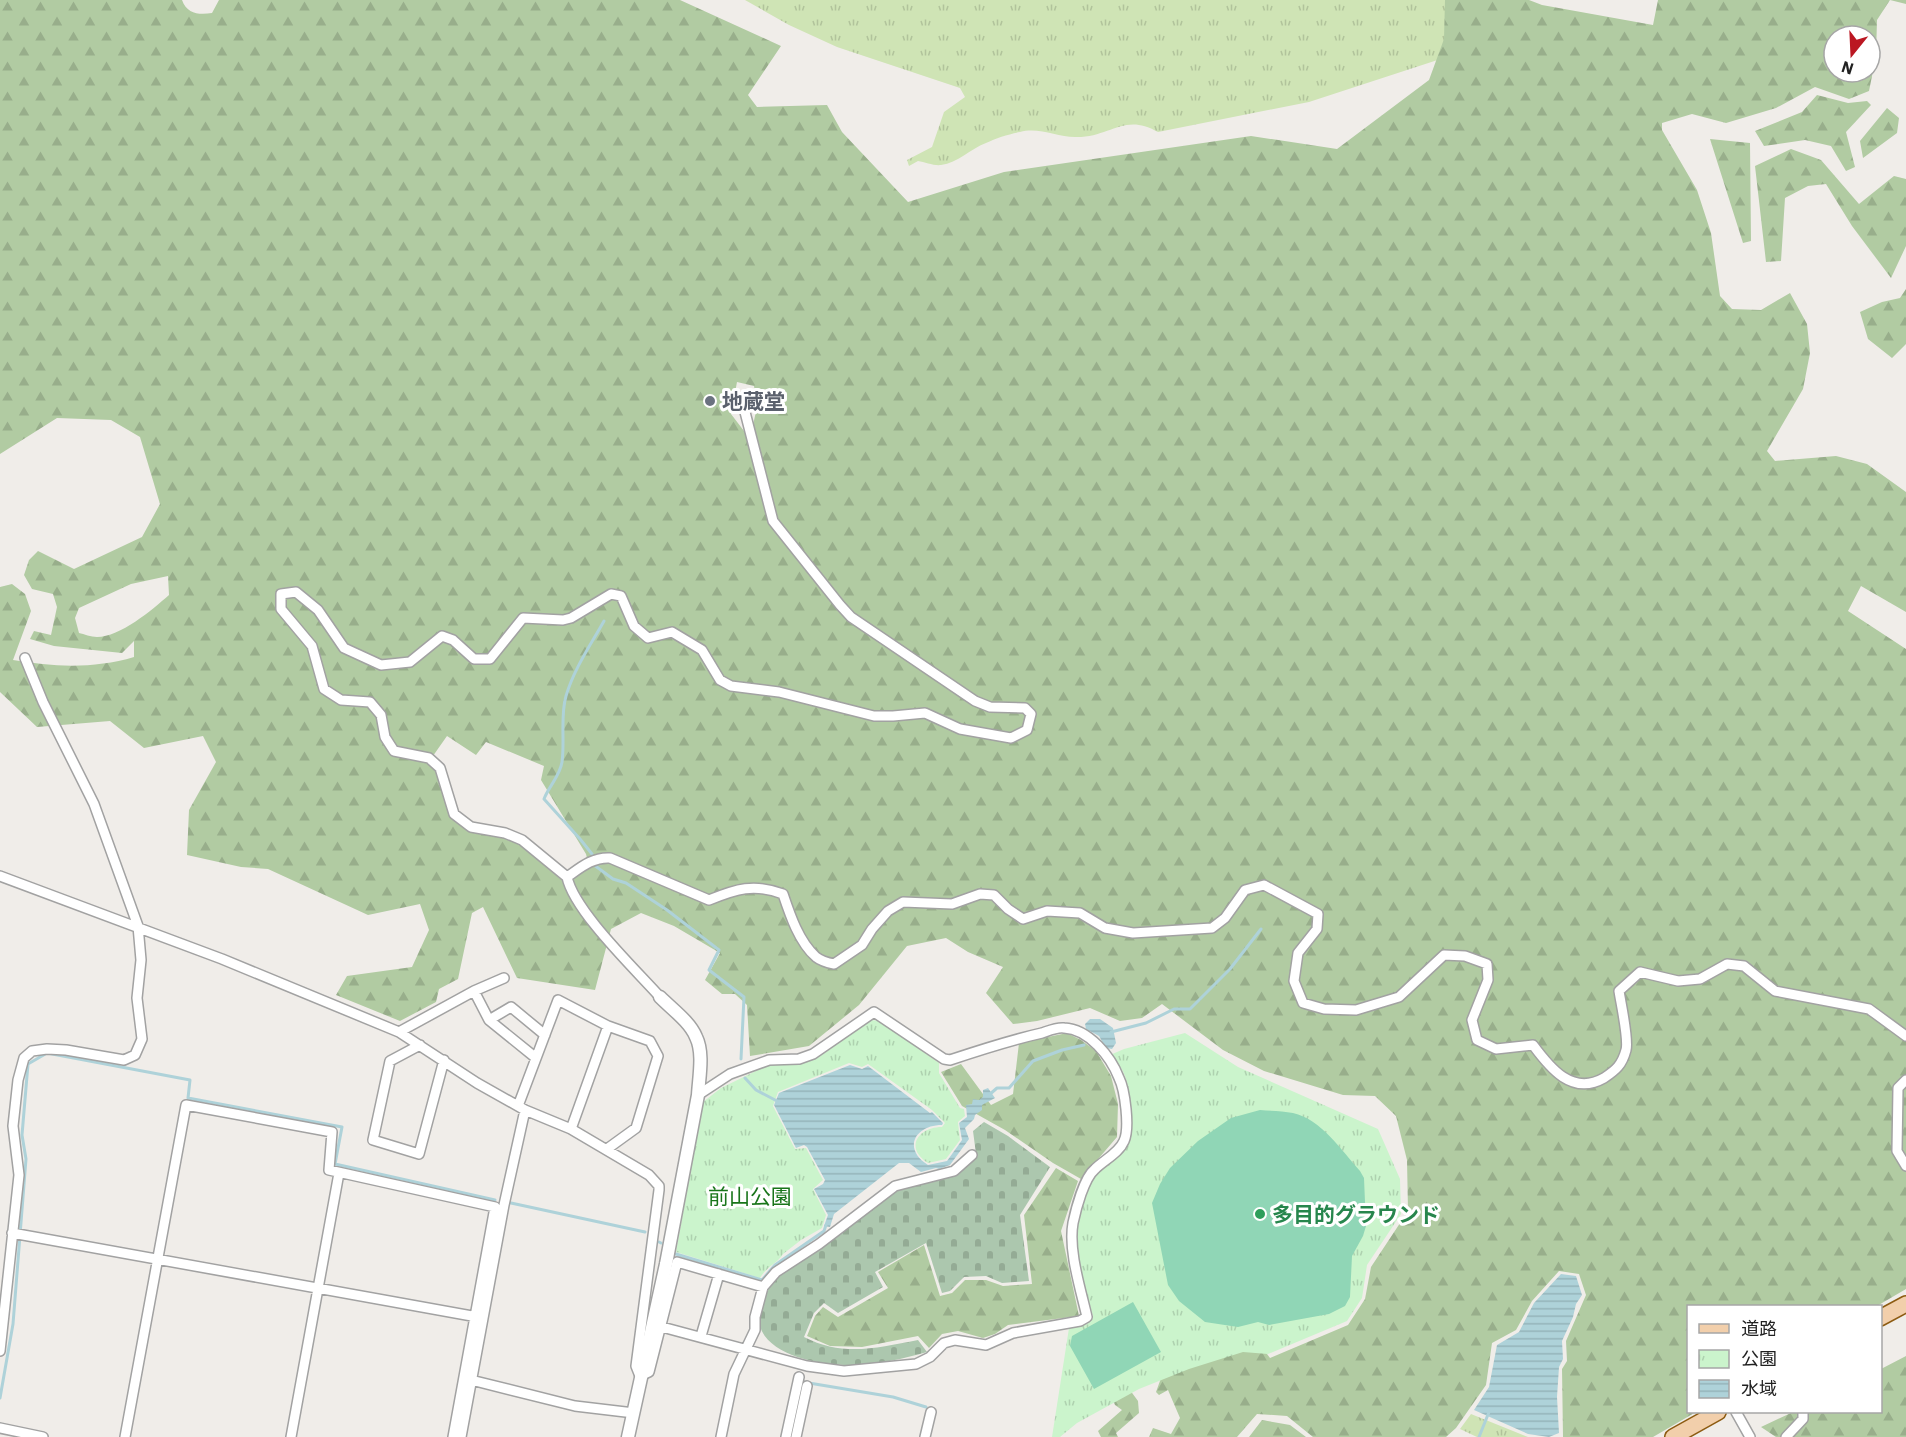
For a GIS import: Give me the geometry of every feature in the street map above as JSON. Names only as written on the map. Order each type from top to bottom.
[{"type":"main road","points":[[1882,1317],[1906,1304]]},
{"type":"main road","points":[[1673,1437],[1716,1413]]},
{"type":"street","points":[[628,1437],[666,1264],[698,1095],[700,1069],[697,1037],[596,926],[570,890],[567,878],[522,840],[505,833],[471,827],[454,814],[440,768],[429,758],[394,751],[385,737],[381,715],[369,702],[341,700],[324,689],[312,646],[281,609],[281,594],[296,592],[318,610],[344,648],[381,665],[410,662],[442,636],[453,640],[474,659],[490,659],[523,618],[563,620],[571,618],[611,594],[621,596],[634,626],[648,638],[672,632],[702,650],[720,680],[731,686],[779,692],[874,716],[925,713],[960,729],[1011,738],[1027,730],[1032,714],[1025,708],[990,707],[975,701],[851,617],[840,605],[773,521],[745,412]]},
{"type":"street","points":[[0,1352],[19,1175],[13,1126],[18,1080],[24,1058],[32,1051],[47,1049],[124,1060],[135,1055],[142,1039],[137,998],[141,960],[138,926],[94,804],[43,702],[25,658]]},
{"type":"street","points":[[567,878],[585,864],[606,858],[709,900],[736,889],[766,887],[783,894],[791,919],[817,958],[834,964],[862,945],[888,911],[903,902],[952,903],[980,894],[994,895],[1008,909],[1023,919],[1047,911],[1080,913],[1105,928],[1133,933],[1212,928],[1225,918],[1245,890],[1264,885],[1318,914],[1317,929],[1298,953],[1294,981],[1304,1003],[1324,1009],[1356,1010],[1399,997],[1444,955],[1465,956],[1487,964],[1488,980],[1472,1020],[1477,1041],[1496,1049],[1533,1045],[1550,1068],[1570,1082],[1595,1083],[1618,1069],[1627,1048],[1619,991],[1641,972],[1678,981],[1700,979],[1726,964],[1744,966],[1775,991],[1869,1009],[1906,1036]]},
{"type":"street","points":[[0,876],[138,926],[399,1032],[477,1083],[522,1108],[571,1129],[649,1175],[659,1186],[636,1365],[640,1376]]},
{"type":"street","points":[[399,1032],[474,991],[504,978]]},
{"type":"street","points":[[474,991],[489,1020],[536,1058]]},
{"type":"street","points":[[453,1437],[504,1205],[522,1108],[536,1058],[558,999],[608,1026],[650,1041],[658,1056],[636,1128],[607,1149]]},
{"type":"street","points":[[489,1020],[511,1007],[544,1035]]},
{"type":"street","points":[[662,1327],[807,1366],[844,1371],[916,1364],[930,1357],[944,1343],[955,1340],[986,1344],[1013,1333],[1080,1321],[1087,1317],[1072,1244],[1073,1224],[1087,1179],[1093,1170],[1115,1152],[1124,1141],[1126,1132],[1124,1094],[1117,1072],[1089,1038],[1064,1028],[950,1060],[944,1059],[874,1012],[813,1054],[799,1059],[769,1060],[730,1074],[698,1095]]},
{"type":"street","points":[[571,1129],[608,1026]]},
{"type":"street","points":[[420,1045],[390,1061],[373,1140],[419,1154],[444,1060]]},
{"type":"street","points":[[1906,1080],[1898,1089],[1897,1151],[1906,1166]]},
{"type":"street","points":[[125,1437],[186,1104],[332,1132],[329,1170],[495,1207],[461,1437]]},
{"type":"street","points":[[721,1437],[734,1374],[756,1330],[755,1317],[763,1287],[776,1272],[819,1244],[895,1186],[954,1171],[972,1155]]},
{"type":"street","points":[[291,1437],[339,1173]]},
{"type":"street","points":[[13,1233],[479,1317]]},
{"type":"street","points":[[640,1376],[649,1372],[677,1262],[763,1287]]},
{"type":"street","points":[[701,1336],[719,1274]]},
{"type":"street","points":[[786,1437],[799,1377]]},
{"type":"street","points":[[471,1380],[575,1406],[634,1413]]},
{"type":"street","points":[[796,1437],[807,1386]]},
{"type":"street","points":[[925,1437],[931,1412]]},
{"type":"street","points":[[1737,1413],[1750,1437]]},
{"type":"street","points":[[1786,1437],[1803,1419],[1803,1413]]},
{"type":"street","points":[[1,1428],[43,1437]]},
{"type":"green space","points":[[0,0],[182,0],[190,11],[203,14],[212,13],[219,0],[680,0],[781,46],[748,95],[757,107],[827,105],[842,132],[908,202],[1004,172],[1251,136],[1337,149],[1429,80],[1444,39],[1445,0],[1529,0],[1542,5],[1653,25],[1658,0],[1890,0],[1877,20],[1877,24],[1822,24],[1822,84],[1870,84],[1869,91],[1849,99],[1815,87],[1776,108],[1726,123],[1692,114],[1662,123],[1662,130],[1697,190],[1711,233],[1720,296],[1732,309],[1761,310],[1790,293],[1807,324],[1810,353],[1803,389],[1767,451],[1775,461],[1836,456],[1867,464],[1906,492],[1906,612],[1861,586],[1848,611],[1906,649],[1906,1289],[1879,1305],[1687,1305],[1687,1413],[1694,1413],[1653,1437],[1563,1437],[1562,1369],[1567,1361],[1566,1341],[1586,1295],[1579,1274],[1559,1271],[1532,1301],[1516,1330],[1492,1343],[1486,1385],[1456,1428],[1446,1437],[1313,1437],[1287,1416],[1257,1414],[1237,1437],[1149,1437],[1153,1428],[1171,1434],[1180,1418],[1168,1390],[1159,1395],[1156,1392],[1165,1367],[1252,1334],[1270,1358],[1348,1325],[1365,1299],[1371,1267],[1408,1211],[1407,1160],[1396,1116],[1375,1096],[1343,1095],[1264,1071],[1223,1050],[1162,1004],[1142,1018],[1120,1021],[1090,1008],[1037,1021],[1013,1024],[986,993],[1003,967],[968,952],[946,938],[907,946],[859,1005],[809,1046],[750,1056],[747,1005],[735,994],[722,994],[705,980],[720,953],[674,926],[641,913],[611,929],[595,990],[517,978],[483,907],[472,913],[458,979],[439,989],[436,1002],[400,1021],[336,995],[347,976],[412,967],[429,930],[420,904],[368,915],[268,869],[241,867],[187,855],[189,810],[216,762],[203,736],[144,748],[110,721],[37,727],[0,692],[0,587],[12,584],[25,594],[31,611],[13,660],[74,666],[104,664],[134,657],[134,641],[122,653],[54,646],[30,639],[34,631],[51,635],[57,607],[53,594],[32,589],[24,575],[29,560],[38,551],[74,569],[142,537],[160,504],[140,437],[111,420],[57,418],[0,454]],"holes":[[[737,382],[754,386],[757,407],[753,425],[744,431],[731,414]],[[168,576],[169,595],[135,622],[116,633],[97,637],[79,633],[75,618],[79,608],[131,584]],[[447,736],[476,755],[486,742],[544,766],[541,780],[586,854],[589,866],[565,883],[519,843],[450,814],[436,771],[428,763]]]},
{"type":"green space","points":[[745,0],[1452,0],[1459,53],[1309,102],[1158,132],[1136,124],[1117,127],[1098,134],[1075,137],[1027,131],[994,139],[947,164],[935,165],[918,161],[909,166],[907,160],[932,147],[944,112],[965,97],[960,88],[837,47],[789,25]]},
{"type":"green space","points":[[1890,0],[1906,0],[1906,4]]},
{"type":"green space","points":[[1817,95],[1848,103],[1867,101],[1871,105],[1846,132],[1855,167],[1846,171],[1831,146],[1805,140],[1764,146],[1755,131],[1802,112]]},
{"type":"green space","points":[[1887,108],[1899,118],[1897,133],[1863,158],[1860,141]]},
{"type":"green space","points":[[1710,139],[1750,143],[1751,241],[1743,243]]},
{"type":"green space","points":[[1791,149],[1821,160],[1859,204],[1894,176],[1906,179],[1906,246],[1891,278],[1852,226],[1826,184],[1808,186],[1785,198],[1781,261],[1766,262],[1755,166]]},
{"type":"green space","points":[[1906,289],[1906,344],[1892,358],[1868,339],[1860,312],[1882,302],[1900,298]]},
{"type":"green space","name":"前山公園","points":[[871,1020],[880,1021],[939,1063],[939,1073],[960,1108],[964,1109],[965,1116],[958,1122],[960,1140],[946,1159],[928,1163],[917,1151],[917,1139],[921,1134],[942,1127],[945,1123],[932,1110],[868,1064],[862,1067],[849,1063],[778,1092],[773,1106],[795,1149],[806,1148],[823,1180],[813,1189],[826,1215],[822,1228],[783,1254],[760,1278],[676,1252],[703,1102],[721,1088],[770,1064],[806,1062],[819,1057]]},
{"type":"green space","points":[[1067,1033],[1096,1051],[1111,1076],[1118,1104],[1117,1137],[1081,1179],[1005,1130],[962,1106],[941,1072],[961,1064],[991,1105],[1013,1094],[1019,1043]]},
{"type":"green space","points":[[1185,1033],[1238,1067],[1378,1129],[1400,1179],[1401,1214],[1367,1265],[1362,1298],[1347,1321],[1268,1354],[1243,1352],[1189,1369],[1139,1389],[1077,1423],[1060,1437],[1052,1437],[1069,1328],[1087,1324],[1093,1316],[1077,1243],[1081,1208],[1095,1175],[1127,1147],[1130,1136],[1131,1108],[1128,1088],[1122,1069],[1110,1055],[1124,1049]]},
{"type":"green space","name":"多目的グラウンド","points":[[1260,1110],[1293,1113],[1313,1122],[1338,1145],[1364,1178],[1366,1226],[1352,1256],[1350,1297],[1345,1306],[1329,1314],[1269,1325],[1258,1322],[1238,1327],[1205,1322],[1179,1301],[1168,1285],[1152,1203],[1170,1168],[1198,1141],[1231,1118]]},
{"type":"green space","points":[[984,1122],[1008,1136],[1050,1167],[1020,1215],[1029,1281],[1002,1283],[986,1276],[964,1277],[950,1291],[942,1293],[926,1243],[875,1272],[883,1287],[838,1313],[824,1303],[814,1313],[804,1337],[832,1347],[846,1349],[874,1348],[918,1340],[927,1352],[873,1364],[854,1365],[812,1361],[792,1355],[775,1346],[763,1334],[759,1319],[763,1300],[777,1278],[901,1188],[958,1175],[976,1154],[973,1131]]},
{"type":"green space","points":[[1056,1168],[1078,1181],[1061,1231],[1079,1316],[1008,1325],[995,1334],[983,1338],[958,1331],[942,1334],[929,1348],[918,1336],[862,1347],[830,1346],[807,1336],[815,1316],[823,1307],[838,1317],[888,1288],[878,1272],[924,1245],[940,1296],[952,1293],[965,1280],[986,1280],[1003,1286],[1032,1284],[1024,1215]]},
{"type":"green space","points":[[1133,1302],[1161,1352],[1094,1389],[1070,1346],[1072,1336]]},
{"type":"green space","points":[[1906,1356],[1906,1437],[1776,1437],[1761,1427],[1791,1413],[1882,1413],[1882,1368]]},
{"type":"green space","points":[[1127,1386],[1138,1401],[1139,1413],[1116,1433],[1118,1437],[1101,1437],[1098,1431],[1122,1410],[1115,1405],[1111,1395]]},
{"type":"green space","points":[[1471,1414],[1528,1437],[1477,1437],[1460,1429]]},
{"type":"green space","points":[[1262,1420],[1290,1425],[1306,1437],[1249,1437]]},
{"type":"water","points":[[1090,1019],[1100,1019],[1113,1028],[1116,1043],[1112,1049],[1106,1048],[1099,1036],[1086,1029],[1085,1024]]},
{"type":"water","points":[[850,1065],[862,1069],[868,1066],[930,1113],[932,1112],[943,1123],[925,1129],[915,1139],[915,1152],[928,1165],[947,1161],[962,1140],[959,1123],[967,1117],[966,1105],[972,1104],[973,1099],[979,1100],[983,1097],[983,1090],[988,1088],[995,1098],[982,1105],[982,1110],[965,1128],[969,1139],[950,1165],[921,1172],[909,1163],[899,1163],[834,1214],[830,1227],[824,1226],[828,1215],[814,1189],[823,1184],[825,1180],[807,1147],[804,1145],[796,1148],[774,1105],[779,1093]]},
{"type":"water","points":[[1561,1274],[1576,1276],[1582,1295],[1576,1304],[1562,1341],[1563,1359],[1559,1367],[1557,1397],[1559,1433],[1549,1437],[1528,1434],[1474,1410],[1489,1387],[1497,1345],[1519,1332],[1534,1303]]},
{"type":"waterway","points":[[592,854],[544,799],[562,762],[563,712],[569,686],[604,621]]},
{"type":"waterway","points":[[594,865],[613,879],[626,883],[667,910],[719,950],[709,970],[744,997],[741,1059]]},
{"type":"waterway","points":[[1111,1032],[1146,1023],[1174,1009],[1190,1009],[1230,969],[1261,929]]},
{"type":"waterway","points":[[989,1095],[997,1088],[1009,1088],[1033,1061],[1062,1050],[1084,1045]]},
{"type":"waterway","points":[[0,1398],[13,1324],[26,1159],[22,1135],[28,1064],[47,1053],[190,1080],[188,1098],[342,1127],[335,1164],[495,1200]]},
{"type":"waterway","points":[[745,1078],[756,1090],[777,1101]]},
{"type":"waterway","points":[[511,1203],[645,1232]]},
{"type":"waterway","points":[[676,1254],[762,1280],[775,1265],[824,1231],[826,1225]]},
{"type":"waterway","points":[[802,1387],[803,1382],[893,1397],[926,1407]]},
{"type":"waterway","points":[[1479,1437],[1489,1412]]},
{"type":"place","name":"地蔵堂","points":[[710,401]]},
{"type":"place","name":"多目的グラウンド","points":[[1260,1214]]}]
